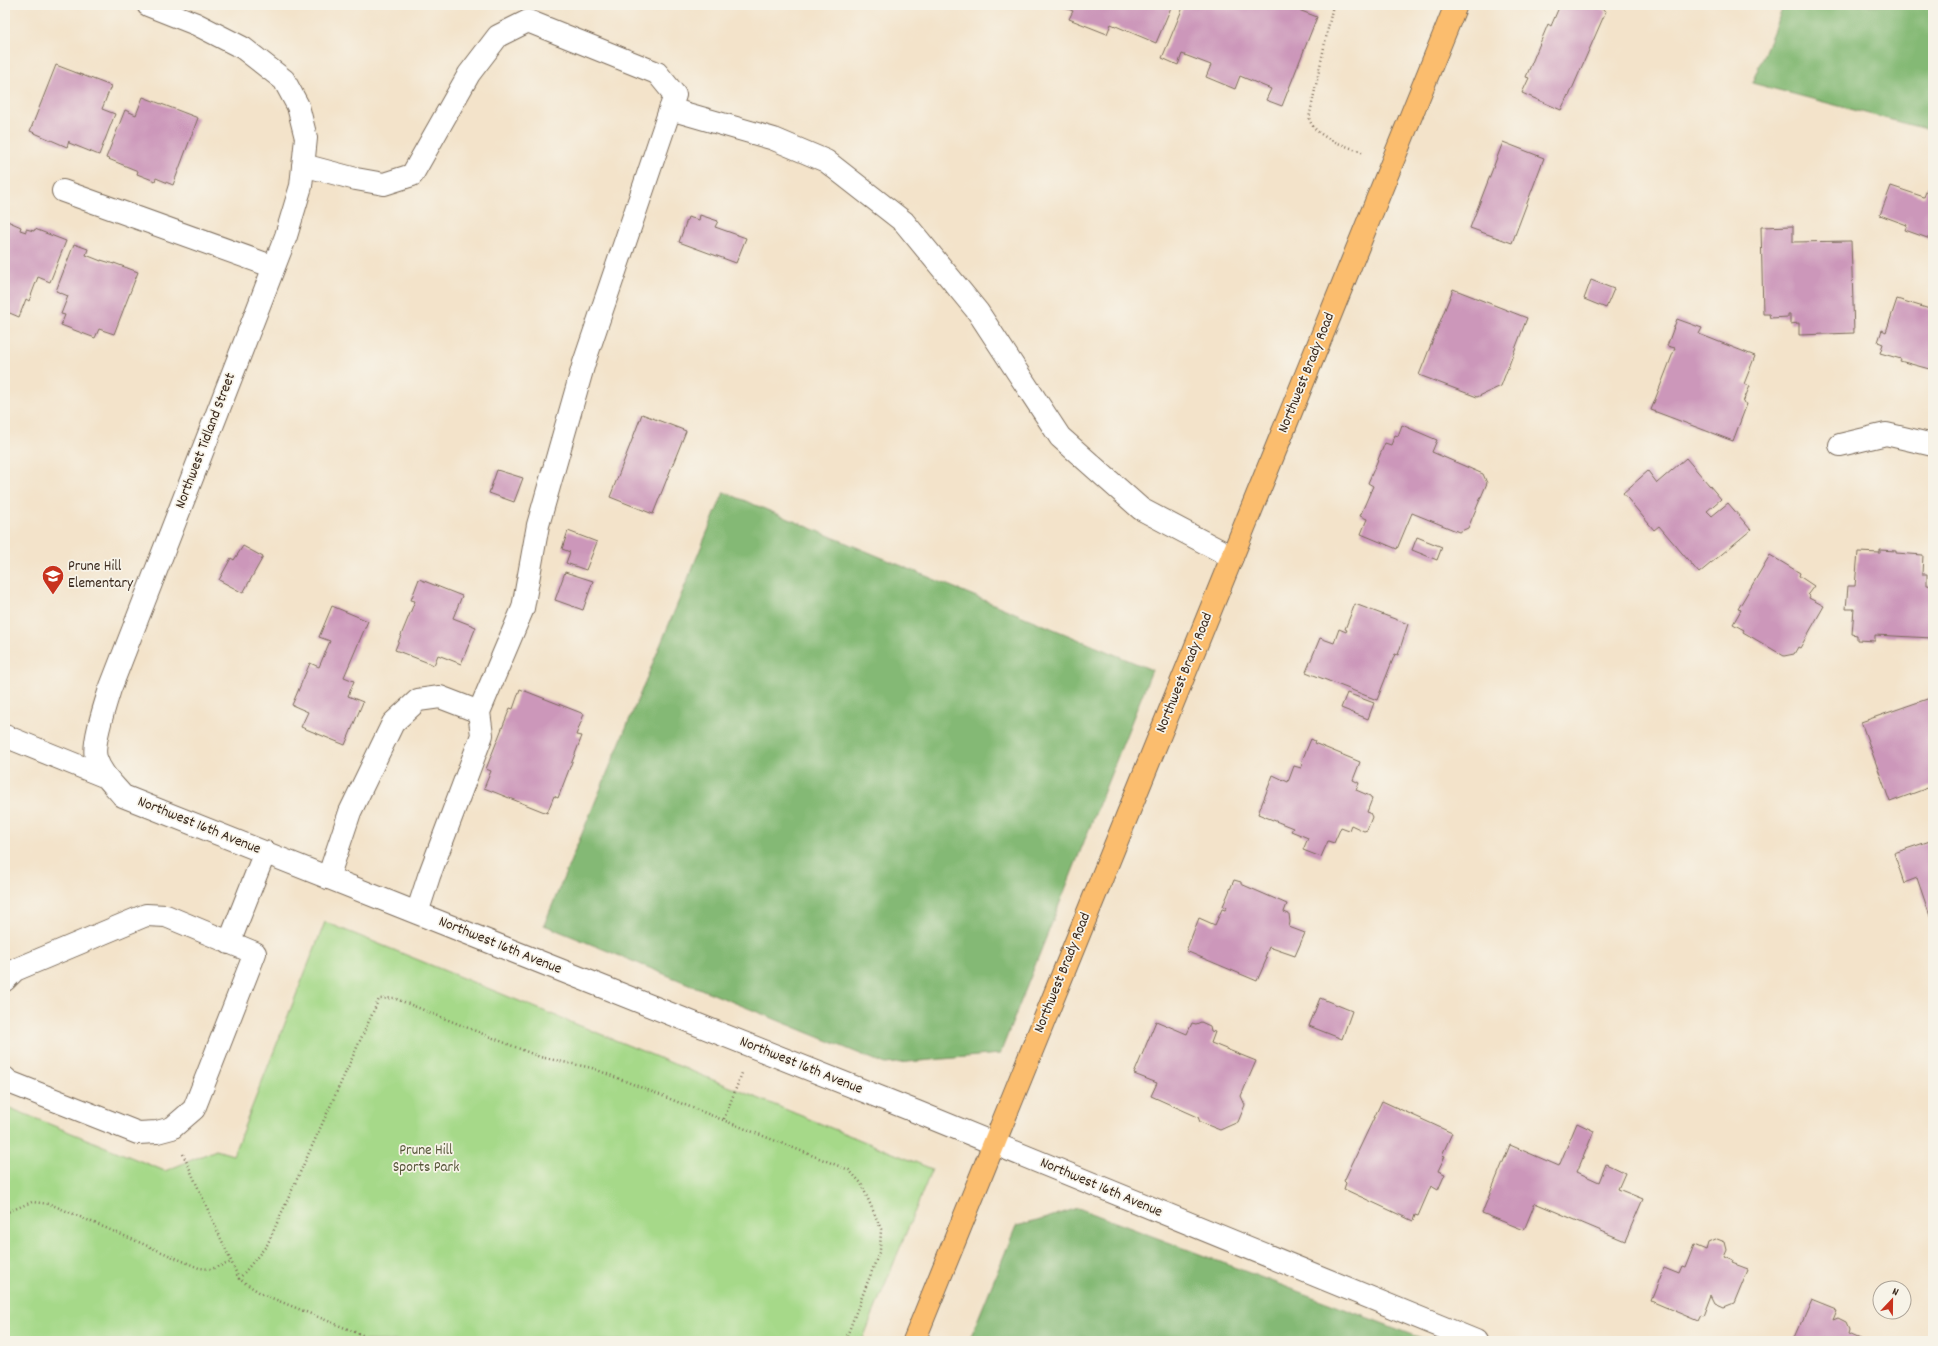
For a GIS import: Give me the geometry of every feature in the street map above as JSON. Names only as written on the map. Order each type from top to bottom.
[{"type":"main road","name":"Northwest Brady Road","points":[[914,1341],[1456,5]]},
{"type":"street","name":"Northwest Tidland Street","points":[[123,796],[106,777],[96,757],[98,727],[110,689],[286,236],[301,186],[306,138],[298,106],[284,80],[243,48],[196,24],[148,5]]},
{"type":"street","points":[[303,165],[356,179],[384,184],[412,175],[469,74],[498,36],[528,22],[657,73],[675,95],[584,363],[538,525],[523,608],[478,712],[482,735],[429,876],[417,913]]},
{"type":"street","points":[[670,109],[774,139],[826,161],[904,222],[978,312],[1060,437],[1141,509],[1232,557]]},
{"type":"street","points":[[63,191],[274,267]]},
{"type":"street","points":[[1840,445],[1886,434],[1933,445]]},
{"type":"street","points":[[328,878],[350,812],[393,723],[418,700],[440,697],[478,712]]},
{"type":"street","points":[[5,736],[106,777]]},
{"type":"street","name":"Northwest 16th Avenue","points":[[123,796],[994,1143],[1476,1341]]},
{"type":"street","points":[[229,942],[265,852]]},
{"type":"street","points":[[5,980],[15,970],[146,915],[166,916],[255,953],[194,1109],[172,1128],[157,1132],[138,1133],[9,1082],[5,1078]]},
{"type":"path","points":[[1333,5],[1309,118],[1312,127],[1323,136],[1391,164]]},
{"type":"path","points":[[239,1279],[267,1245],[379,999],[394,998],[540,1057],[592,1068],[724,1119],[849,1170],[861,1183],[881,1229],[880,1250],[845,1341]]},
{"type":"path","points":[[724,1119],[753,1046]]},
{"type":"path","points":[[172,1128],[239,1279],[262,1294],[377,1341]]},
{"type":"path","points":[[5,1213],[32,1202],[50,1204],[198,1268],[211,1269],[232,1262]]},
{"type":"green space","points":[[1784,5],[1933,5],[1933,131],[1752,83]]},
{"type":"green space","points":[[724,492],[1152,670],[1000,1054],[885,1064],[544,925]]},
{"type":"green space","name":"Prune Hill Sports Park","points":[[325,922],[932,1169],[862,1341],[5,1341],[5,1106],[165,1171],[216,1150],[233,1155]]},
{"type":"green space","points":[[1078,1208],[1429,1341],[969,1341],[1016,1226]]},
{"type":"building","points":[[1058,5],[1172,5],[1156,43],[1111,24],[1107,34],[1069,19],[1073,11]]},
{"type":"building","points":[[1184,5],[1286,5],[1317,17],[1282,106],[1266,100],[1271,89],[1240,76],[1235,89],[1206,77],[1211,65],[1182,54],[1178,65],[1162,58]]},
{"type":"building","points":[[1560,5],[1593,5],[1606,11],[1569,96],[1568,95],[1561,110],[1522,93],[1529,78],[1526,77],[1548,24],[1551,26]]},
{"type":"building","points":[[56,65],[111,86],[102,109],[115,114],[99,155],[69,143],[69,141],[67,147],[30,131]]},
{"type":"building","points":[[143,97],[198,118],[173,185],[156,178],[155,181],[137,174],[138,171],[106,158],[125,110],[136,115]]},
{"type":"building","points":[[1503,142],[1544,158],[1512,243],[1470,228]]},
{"type":"building","points":[[1933,174],[1933,240],[1905,230],[1907,225],[1880,215],[1891,186],[1924,197]]},
{"type":"building","points":[[700,215],[718,221],[715,227],[746,238],[736,263],[679,242],[688,217],[699,220]]},
{"type":"building","points":[[5,220],[21,227],[20,230],[26,232],[26,229],[34,231],[35,229],[66,241],[50,282],[38,277],[29,301],[26,299],[19,317],[5,311]]},
{"type":"building","points":[[1793,226],[1793,242],[1851,241],[1854,333],[1799,335],[1799,323],[1790,324],[1790,314],[1788,314],[1788,317],[1770,318],[1769,314],[1763,314],[1761,227]]},
{"type":"building","points":[[74,244],[88,249],[86,255],[138,272],[114,334],[99,329],[95,338],[61,325],[65,315],[61,314],[68,296],[56,291]]},
{"type":"building","points":[[1591,280],[1614,289],[1606,308],[1584,299]]},
{"type":"building","points":[[1453,289],[1527,318],[1501,386],[1477,397],[1419,375]]},
{"type":"building","points":[[1897,299],[1933,310],[1933,370],[1900,361],[1901,359],[1880,353],[1883,344],[1878,342],[1882,330],[1886,332]]},
{"type":"building","points":[[1677,319],[1702,328],[1699,334],[1755,356],[1744,384],[1750,386],[1743,402],[1747,404],[1733,441],[1651,410],[1675,348],[1667,346]]},
{"type":"building","points":[[642,414],[686,431],[653,514],[610,497]]},
{"type":"building","points":[[1402,425],[1437,440],[1432,452],[1483,474],[1487,483],[1468,528],[1459,532],[1412,513],[1397,549],[1361,534],[1367,519],[1360,516],[1373,486],[1368,483],[1385,443],[1391,445],[1395,435],[1398,436]]},
{"type":"building","points":[[1686,458],[1721,499],[1707,511],[1712,516],[1728,503],[1751,530],[1699,573],[1659,526],[1654,530],[1623,493],[1648,471],[1657,483]]},
{"type":"building","points":[[497,470],[523,478],[514,502],[489,493]]},
{"type":"building","points":[[568,531],[597,542],[586,570],[566,563],[570,552],[562,549]]},
{"type":"building","points":[[1417,537],[1442,547],[1437,560],[1412,550]]},
{"type":"building","points":[[243,546],[263,557],[243,593],[219,580],[231,558],[234,560]]},
{"type":"building","points":[[1880,550],[1923,555],[1922,574],[1927,574],[1927,585],[1933,586],[1932,638],[1875,635],[1875,641],[1857,640],[1857,635],[1852,634],[1854,609],[1846,609],[1848,586],[1855,586],[1858,552],[1880,553]]},
{"type":"building","points":[[1770,555],[1800,573],[1799,576],[1814,586],[1808,594],[1810,596],[1809,598],[1824,606],[1800,648],[1798,647],[1794,654],[1784,656],[1743,632],[1744,630],[1733,624],[1741,610],[1738,609]]},
{"type":"building","points":[[565,572],[593,581],[583,610],[555,600]]},
{"type":"building","points":[[419,579],[462,596],[453,618],[476,627],[461,664],[438,655],[434,665],[395,650],[415,601],[411,600]]},
{"type":"building","points":[[1355,604],[1408,624],[1398,655],[1395,654],[1377,700],[1306,672],[1320,638],[1334,643],[1339,629],[1346,632],[1347,630],[1345,629]]},
{"type":"building","points":[[332,606],[368,621],[344,677],[354,681],[348,696],[363,702],[345,745],[301,727],[308,712],[292,705],[310,663],[319,667],[330,641],[319,637]]},
{"type":"building","points":[[520,689],[584,714],[576,735],[582,736],[558,798],[554,796],[547,813],[484,788],[491,771],[486,769],[510,708],[513,709]]},
{"type":"building","points":[[1347,693],[1374,703],[1368,719],[1341,708]]},
{"type":"building","points":[[1933,697],[1933,786],[1890,802],[1861,722]]},
{"type":"building","points":[[1311,739],[1315,741],[1314,743],[1360,762],[1353,780],[1359,783],[1356,790],[1370,796],[1372,799],[1367,812],[1370,813],[1372,817],[1367,830],[1364,831],[1351,825],[1349,830],[1341,827],[1334,843],[1328,841],[1321,857],[1303,850],[1308,838],[1291,831],[1293,828],[1258,814],[1273,775],[1288,782],[1294,766],[1301,768],[1303,764],[1301,763]]},
{"type":"building","points":[[1933,840],[1933,925],[1917,878],[1904,883],[1894,853]]},
{"type":"building","points":[[1234,880],[1287,904],[1284,912],[1289,914],[1289,927],[1305,933],[1295,956],[1269,947],[1265,957],[1267,958],[1257,981],[1186,951],[1199,918],[1215,925],[1222,909],[1225,910],[1227,907],[1223,906]]},
{"type":"building","points":[[1320,998],[1352,1011],[1342,1039],[1309,1026]]},
{"type":"building","points":[[1156,1021],[1187,1034],[1192,1023],[1196,1024],[1201,1022],[1210,1026],[1211,1031],[1215,1032],[1211,1043],[1256,1061],[1241,1096],[1245,1105],[1238,1122],[1220,1130],[1200,1122],[1198,1117],[1151,1096],[1157,1083],[1134,1074]]},
{"type":"building","points":[[1382,1101],[1452,1133],[1442,1155],[1445,1156],[1438,1171],[1445,1174],[1438,1190],[1431,1186],[1418,1216],[1415,1215],[1413,1221],[1344,1189],[1346,1183],[1344,1181]]},
{"type":"building","points":[[1577,1123],[1594,1131],[1577,1172],[1599,1182],[1606,1164],[1625,1173],[1618,1189],[1643,1199],[1625,1241],[1535,1203],[1524,1230],[1482,1213],[1510,1145],[1559,1166]]},
{"type":"building","points":[[1717,1239],[1725,1242],[1727,1250],[1724,1257],[1733,1261],[1732,1263],[1748,1269],[1734,1303],[1724,1307],[1715,1303],[1711,1295],[1703,1316],[1701,1315],[1698,1321],[1651,1301],[1664,1268],[1679,1274],[1682,1267],[1685,1268],[1694,1245],[1706,1250],[1708,1243]]},
{"type":"building","points":[[1812,1300],[1837,1310],[1833,1320],[1838,1318],[1846,1322],[1849,1329],[1848,1333],[1866,1341],[1794,1341]]},
{"type":"place","name":"Prune Hill Elementary","points":[[53,596]]}]
